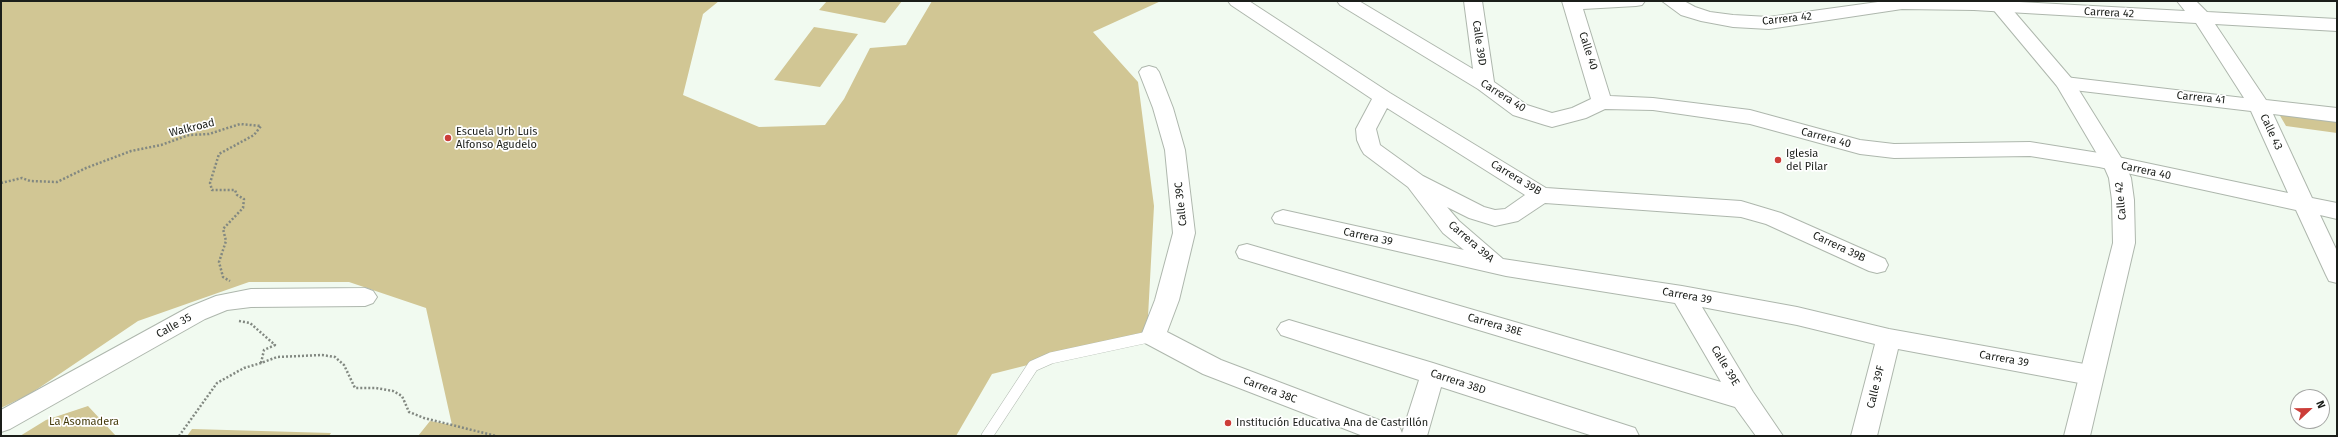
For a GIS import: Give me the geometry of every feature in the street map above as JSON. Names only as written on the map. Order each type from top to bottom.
[{"type":"street","name":"Carrera 39B","points":[[1237,1],[1383,97],[1541,195],[1741,209],[1773,218],[1877,265]]},
{"type":"street","name":"Carrera 40","points":[[1346,1],[1485,85],[1520,110],[1552,120],[1579,113],[1602,102],[1653,104],[1750,117],[1860,147],[1894,151],[2030,149],[2114,164],[2337,211]]},
{"type":"street","points":[[1379,1],[1381,21]]},
{"type":"street","name":"Calle 39D","points":[[1473,1],[1485,85]]},
{"type":"street","points":[[1572,2],[1636,1]]},
{"type":"street","name":"Carrera 42","points":[[1671,1],[1688,11],[1708,17],[1733,21],[1769,23],[1902,4],[1997,4],[2337,26]]},
{"type":"street","name":"Calle 43","points":[[2186,1],[2202,18],[2258,104],[2337,275]]},
{"type":"street","name":"Calle 40","points":[[1572,2],[1602,102]]},
{"type":"street","name":"Calle 42","points":[[1997,4],[2065,83],[2114,164],[2120,178],[2123,200],[2124,243],[2090,375],[2077,436]]},
{"type":"street","name":"Calle 39C","points":[[1149,72],[1163,108],[1175,150],[1184,233],[1167,300],[1152,336]]},
{"type":"street","name":"Carrera 41","points":[[2065,83],[2258,104],[2337,115]]},
{"type":"street","name":"Carrera 39A","points":[[1383,97],[1366,129],[1367,140],[1371,149],[1415,181],[1477,213],[1495,218],[1510,216],[1541,195]]},
{"type":"street","name":"Carrera 39A","points":[[1415,181],[1451,227],[1498,266]]},
{"type":"street","name":"Carrera 39","points":[[1283,218],[1498,266],[1682,295],[1797,316],[1889,338],[2090,375]]},
{"type":"street","name":"Carrera 38E","points":[[1247,252],[1744,399]]},
{"type":"street","name":"Calle 39E","points":[[1682,295],[1744,399],[1770,436]]},
{"type":"street","name":"Calle 35","points":[[1,422],[198,313],[230,306],[251,298],[365,297]]},
{"type":"street","name":"Carrera 38D","points":[[1289,329],[1626,436]]},
{"type":"street","name":"Carrera 38C","points":[[1152,336],[1212,367],[1391,436]]},
{"type":"street","name":"Calle 39F","points":[[1864,436],[1889,338]]},
{"type":"street","points":[[1414,436],[1433,374]]},
{"type":"lane","points":[[987,436],[1033,366],[1050,358],[1152,336]]},
{"type":"path","name":"Walkroad","points":[[1,183],[22,178],[30,181],[52,183],[63,181],[86,168],[131,151],[161,145],[189,135],[209,134],[240,124],[261,126],[262,127],[254,135],[219,154],[210,183],[212,190],[235,190],[237,195],[244,199],[243,208],[223,229],[226,241],[220,255],[223,277],[240,284],[242,288],[230,306]]},
{"type":"path","points":[[230,306],[275,346],[264,350],[261,363]]},
{"type":"path","points":[[179,436],[217,383],[244,368],[277,357],[322,355],[335,357],[344,366],[354,388],[376,388],[393,391],[402,396],[410,412],[424,418],[496,436]]},
{"type":"green space","points":[[1,1],[719,1],[703,14],[683,95],[759,127],[825,125],[844,99],[870,48],[906,45],[932,1],[1161,1],[1093,32],[1138,82],[1154,206],[1147,335],[992,374],[956,436],[418,436],[430,421],[452,425],[426,308],[349,282],[249,282],[138,321],[30,394],[1,408]]},
{"type":"green space","points":[[827,1],[902,1],[885,23],[819,10]]},
{"type":"green space","points":[[814,27],[858,34],[820,87],[774,80]]},
{"type":"green space","points":[[2279,114],[2337,122],[2337,133],[2286,126]]},
{"type":"green space","name":"La Asomadera","points":[[88,406],[116,436],[20,436],[46,420]]},
{"type":"green space","points":[[192,429],[331,433],[329,436],[187,436]]},
{"type":"place","name":"Escuela Urb Luis Alfonso Agudelo","points":[[448,138]]},
{"type":"place","name":"Iglesia del Pilar","points":[[1778,160]]},
{"type":"place","name":"Institución Educativa Ana de Castrillón","points":[[1228,423]]}]
